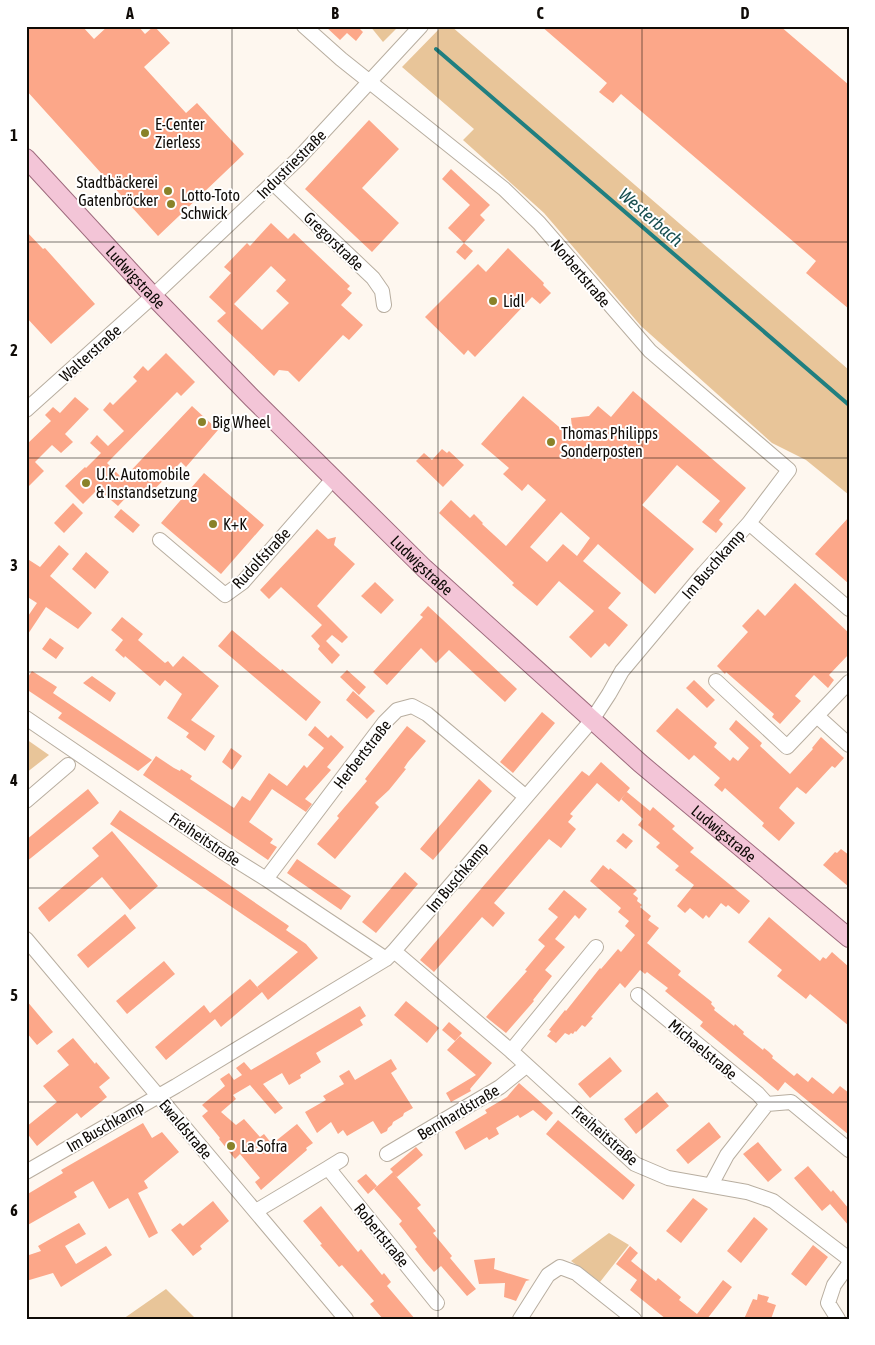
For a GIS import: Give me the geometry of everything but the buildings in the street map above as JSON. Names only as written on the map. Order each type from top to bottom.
[{"type":"main road","name":"Ludwigstraße","points":[[26,158],[153,296],[333,479],[424,568],[592,720],[849,938]]},
{"type":"street","name":"Norbertstraße","points":[[304,26],[341,60],[504,189],[538,223],[650,351],[789,470]]},
{"type":"street","name":"Industriestraße","points":[[153,296],[298,160],[421,26]]},
{"type":"street","name":"Gregorstraße","points":[[273,184],[373,278],[382,291],[384,305]]},
{"type":"street","name":"Walterstraße","points":[[26,410],[153,296]]},
{"type":"street","name":"Im Buschkamp","points":[[26,1172],[390,955],[592,720],[622,671],[704,573],[749,523],[789,470]]},
{"type":"street","name":"Rudolfstraße","points":[[160,540],[225,595],[243,582],[333,479]]},
{"type":"street","points":[[749,523],[849,610]]},
{"type":"street","points":[[716,681],[787,747],[849,682]]},
{"type":"street","name":"Herbertstraße","points":[[266,879],[384,723],[397,710],[412,706],[427,714],[526,797]]},
{"type":"street","points":[[817,716],[849,744]]},
{"type":"street","name":"Freiheitstraße","points":[[26,718],[221,852],[390,955],[511,1051],[634,1164],[668,1178],[747,1192],[774,1201],[849,1259]]},
{"type":"street","points":[[26,801],[68,765]]},
{"type":"street","name":"Ewaldstraße","points":[[26,939],[346,1319]]},
{"type":"street","points":[[511,1051],[596,947]]},
{"type":"street","name":"Michaelstraße","points":[[638,995],[758,1094],[767,1104]]},
{"type":"street","name":"Bernhardstraße","points":[[387,1154],[500,1087],[526,1066]]},
{"type":"street","points":[[711,1185],[726,1155],[767,1104],[791,1102],[849,1150]]},
{"type":"street","points":[[256,1211],[341,1160]]},
{"type":"street","name":"Robertstraße","points":[[328,1168],[437,1302]]},
{"type":"street","points":[[838,1319],[828,1303],[834,1285],[849,1264]]},
{"type":"street","points":[[520,1319],[548,1275],[560,1267],[576,1274],[634,1319]]},
{"type":"shaded area","points":[[370,26],[399,26],[383,42]]},
{"type":"shaded area","points":[[442,26],[451,26],[849,370],[849,495],[806,460],[772,443],[641,326],[544,213],[463,140],[474,129],[402,67]]},
{"type":"shaded area","points":[[26,739],[49,755],[26,773]]},
{"type":"shaded area","points":[[609,1233],[629,1245],[600,1282],[571,1261]]},
{"type":"shaded area","points":[[166,1289],[196,1319],[123,1319]]},
{"type":"waterway","name":"Westerbach","points":[[436,49],[849,405]]},
{"type":"place","name":"E-Center Zierless","points":[[145,133]]},
{"type":"place","name":"Stadtbäckerei Gatenbröcker","points":[[168,191]]},
{"type":"place","name":"Lotto-Toto Schwick","points":[[171,204]]},
{"type":"place","name":"Lidl","points":[[493,301]]},
{"type":"place","name":"Big Wheel","points":[[202,422]]},
{"type":"place","name":"Thomas Philipps Sonderposten","points":[[551,442]]},
{"type":"place","name":"U.K. Automobile & Instandsetzung","points":[[86,483]]},
{"type":"place","name":"K+K","points":[[213,524]]},
{"type":"place","name":"La Sofra","points":[[231,1146]]}]
